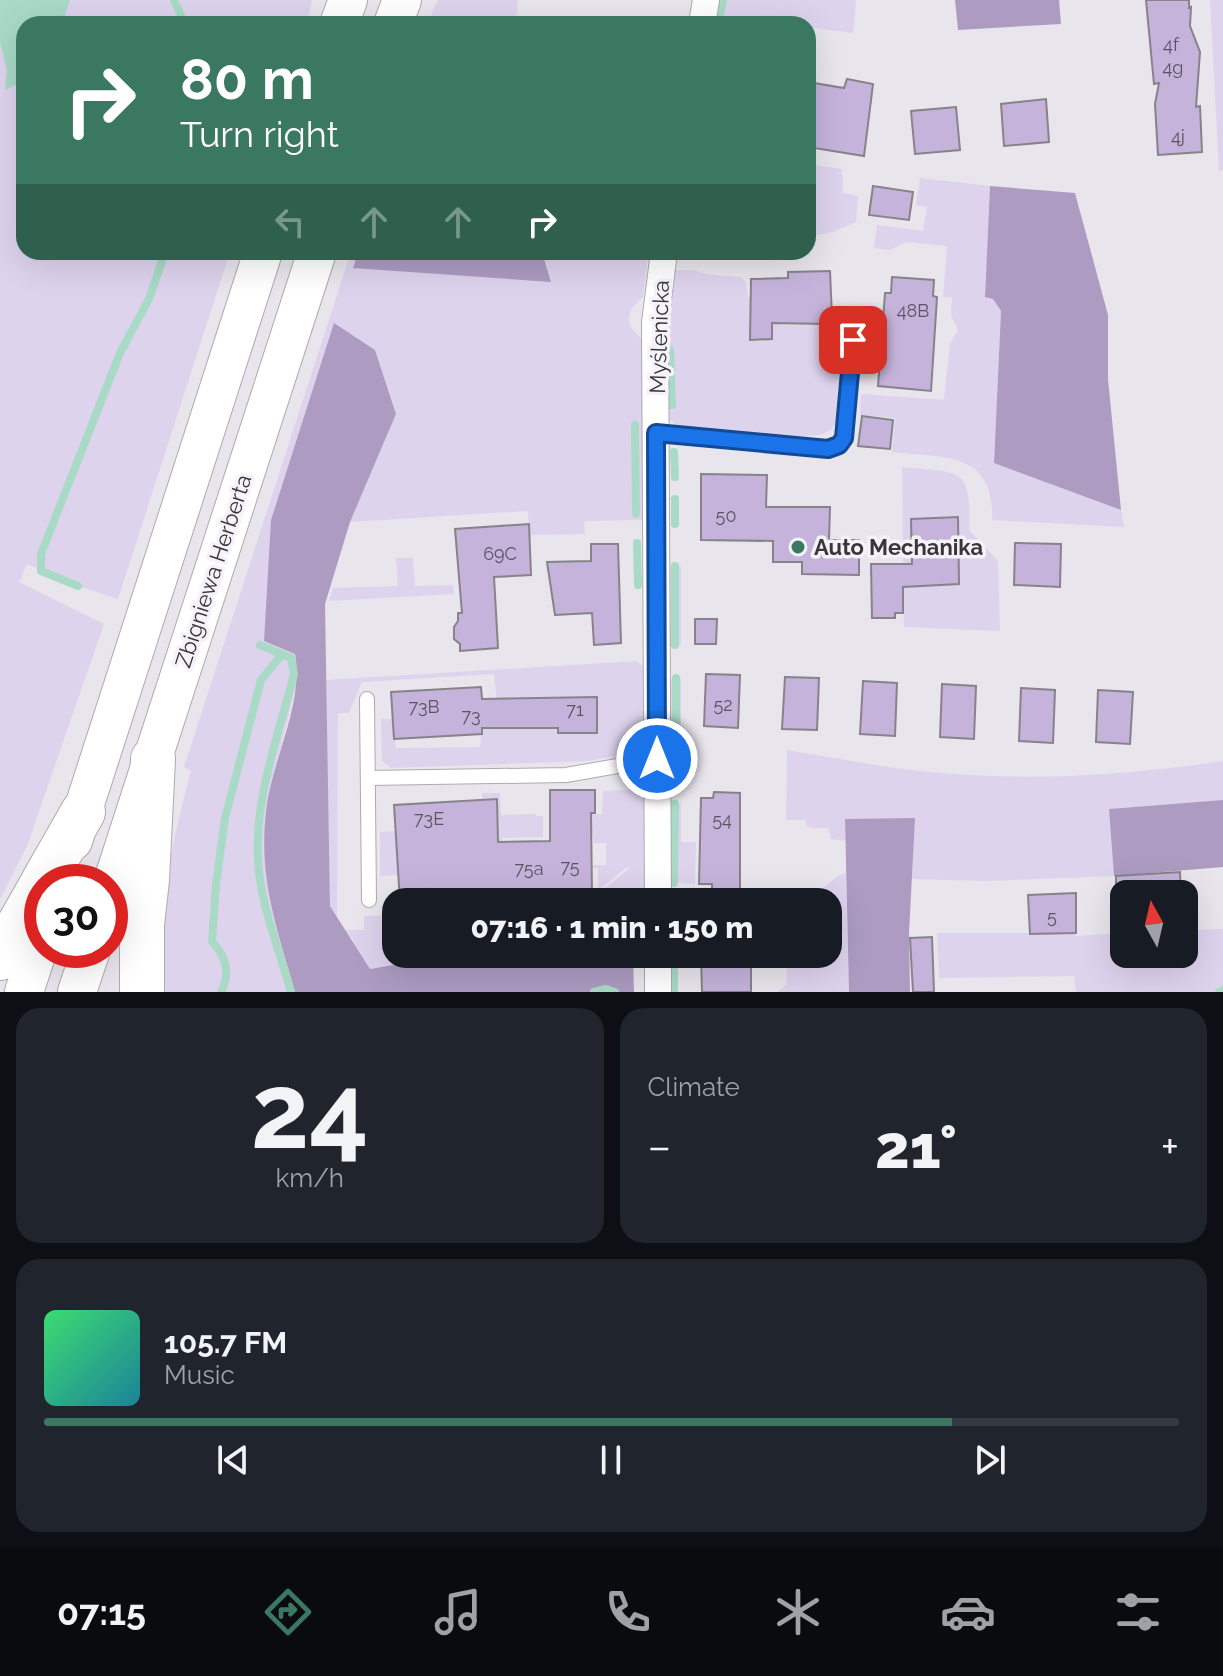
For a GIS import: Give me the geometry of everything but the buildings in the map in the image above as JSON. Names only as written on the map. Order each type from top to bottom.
[{"type":"highway","points":[[142,992],[142,924],[153,759]]},
{"type":"highway","points":[[54,864],[83,812]]},
{"type":"highway","points":[[0,958],[24,916]]},
{"type":"main road","points":[[66,864],[260,260]]},
{"type":"main road","name":"Zbigniewa Herberta","points":[[119,864],[314,260]]},
{"type":"main road","points":[[24,992],[32,968]]},
{"type":"main road","points":[[77,992],[85,968]]},
{"type":"street","name":"Myślenicka","points":[[658,888],[655,323],[663,260]]},
{"type":"street","points":[[658,968],[658,992]]},
{"type":"lane","points":[[656,433],[828,449],[839,445],[844,438],[856,314]]},
{"type":"lane","points":[[367,699],[369,900]]},
{"type":"lane","points":[[368,778],[566,775],[657,759]]},
{"type":"shaded area","points":[[0,0],[312,0],[309,16],[16,16],[16,260],[227,260],[118,599],[27,564],[19,582],[104,624],[27,846],[0,899]]},
{"type":"shaded area","points":[[0,0],[70,0],[65,16],[16,16],[16,85],[5,90],[7,71],[0,42]]},
{"type":"shaded area","points":[[438,0],[518,0],[517,16],[431,16]]},
{"type":"shaded area","points":[[717,0],[856,0],[853,33],[816,28],[816,16],[714,16]]},
{"type":"shaded area","points":[[955,0],[1059,0],[1061,24],[958,30]]},
{"type":"shaded area","points":[[1210,0],[1223,0],[1223,170],[1219,171]]},
{"type":"shaded area","points":[[816,165],[842,169],[843,193],[858,196],[856,222],[816,235]]},
{"type":"shaded area","points":[[920,178],[990,186],[985,297],[993,299],[1001,311],[994,463],[1121,510],[1124,527],[992,520],[991,498],[985,481],[975,470],[963,462],[947,458],[892,452],[895,418],[860,415],[861,394],[944,400],[950,344],[958,330],[951,315],[952,297],[943,297],[947,246],[906,242],[890,250],[874,248],[877,225],[923,231],[927,207],[916,205]]},
{"type":"shaded area","points":[[990,186],[1075,193],[1108,315],[1108,379],[1121,510],[994,463],[1001,311],[993,299],[985,297]]},
{"type":"shaded area","points":[[348,260],[355,260],[353,267],[551,281],[544,260],[647,260],[643,297],[633,307],[629,317],[631,328],[641,338],[643,353],[642,520],[584,521],[585,534],[529,535],[528,511],[350,522],[396,414],[375,350],[334,324],[264,641],[295,654],[299,675],[268,800],[271,906],[295,992],[166,992],[162,936],[164,909],[177,826],[191,771],[184,767]]},
{"type":"shaded area","points":[[356,260],[544,260],[551,282],[353,268]]},
{"type":"shaded area","points":[[671,268],[741,277],[746,282],[748,297],[831,300],[832,311],[841,314],[846,323],[837,420],[831,430],[820,435],[779,438],[678,426],[667,418],[665,368]]},
{"type":"shaded area","points":[[334,323],[375,350],[396,414],[350,522],[325,604],[330,906],[370,969],[633,968],[634,992],[295,992],[270,900],[264,855],[267,804],[292,710],[297,672],[295,654],[264,641],[271,520]]},
{"type":"shaded area","points":[[902,467],[949,472],[964,483],[968,494],[969,530],[998,561],[1000,631],[904,627]]},
{"type":"shaded area","points":[[396,558],[413,558],[415,586],[453,585],[454,594],[329,601],[333,588],[398,586]]},
{"type":"shaded area","points":[[681,566],[681,645],[670,646],[669,567]]},
{"type":"shaded area","points":[[637,661],[644,667],[645,744],[635,753],[586,761],[391,768],[382,761],[381,719],[393,719],[396,748],[480,747],[482,728],[502,718],[498,713],[494,674],[362,682],[349,713],[338,713],[337,916],[330,906],[326,680]]},
{"type":"shaded area","points":[[681,678],[681,776],[669,767],[669,680]]},
{"type":"shaded area","points":[[787,750],[902,769],[1033,777],[1109,774],[1223,761],[1223,800],[1109,809],[1114,876],[987,881],[912,879],[914,819],[846,819],[845,841],[831,839],[828,828],[811,828],[806,825],[806,820],[786,820]]},
{"type":"shaded area","points":[[644,789],[644,888],[606,888],[630,868],[626,868],[598,888],[598,868],[591,865],[606,865],[606,843],[594,843],[593,835],[550,836],[550,815],[602,814],[603,791]]},
{"type":"shaded area","points":[[482,793],[500,793],[501,815],[543,816],[543,837],[502,838],[504,888],[484,888],[483,869],[380,876],[380,832],[484,826]]},
{"type":"shaded area","points":[[1223,800],[1223,867],[1114,876],[1109,809]]},
{"type":"shaded area","points":[[669,804],[681,804],[681,842],[696,842],[695,884],[670,882]]},
{"type":"shaded area","points":[[915,818],[909,933],[910,992],[849,992],[845,819]]},
{"type":"shaded area","points":[[846,873],[849,992],[777,992],[786,985],[787,968],[842,968],[842,888],[822,888]]},
{"type":"shaded area","points":[[382,915],[382,967],[370,969],[346,930],[364,930],[364,916]]},
{"type":"shaded area","points":[[1223,929],[1223,992],[1076,992],[1074,976],[939,978],[937,933],[1110,934],[1110,968],[1198,968],[1198,930]]},
{"type":"waterway","points":[[174,0],[181,16]]},
{"type":"waterway","points":[[720,16],[723,0]]},
{"type":"waterway","points":[[78,586],[41,571],[41,554],[120,353],[149,299],[162,260]]},
{"type":"waterway","points":[[670,350],[672,405]]},
{"type":"waterway","points":[[635,425],[636,514]]},
{"type":"waterway","points":[[674,452],[675,477]]},
{"type":"waterway","points":[[675,499],[675,524]]},
{"type":"waterway","points":[[637,543],[638,585]]},
{"type":"waterway","points":[[675,566],[675,645]]},
{"type":"waterway","points":[[260,645],[291,658],[294,674],[262,798],[258,848],[265,903],[291,992]]},
{"type":"waterway","points":[[221,992],[226,965],[212,941],[225,818],[261,680],[282,654]]},
{"type":"waterway","points":[[676,678],[676,764]]},
{"type":"waterway","points":[[674,883],[675,804]]},
{"type":"waterway","points":[[674,968],[674,992]]},
{"type":"waterway","points":[[594,992],[606,989],[615,992]]},
{"type":"waterway","points":[[1219,992],[1223,990]]},
{"type":"place","name":"Auto Mechanika","points":[[798,547]]},
{"type":"route","points":[[657,759],[656,433],[828,449],[839,445],[844,438],[853,340]]}]
